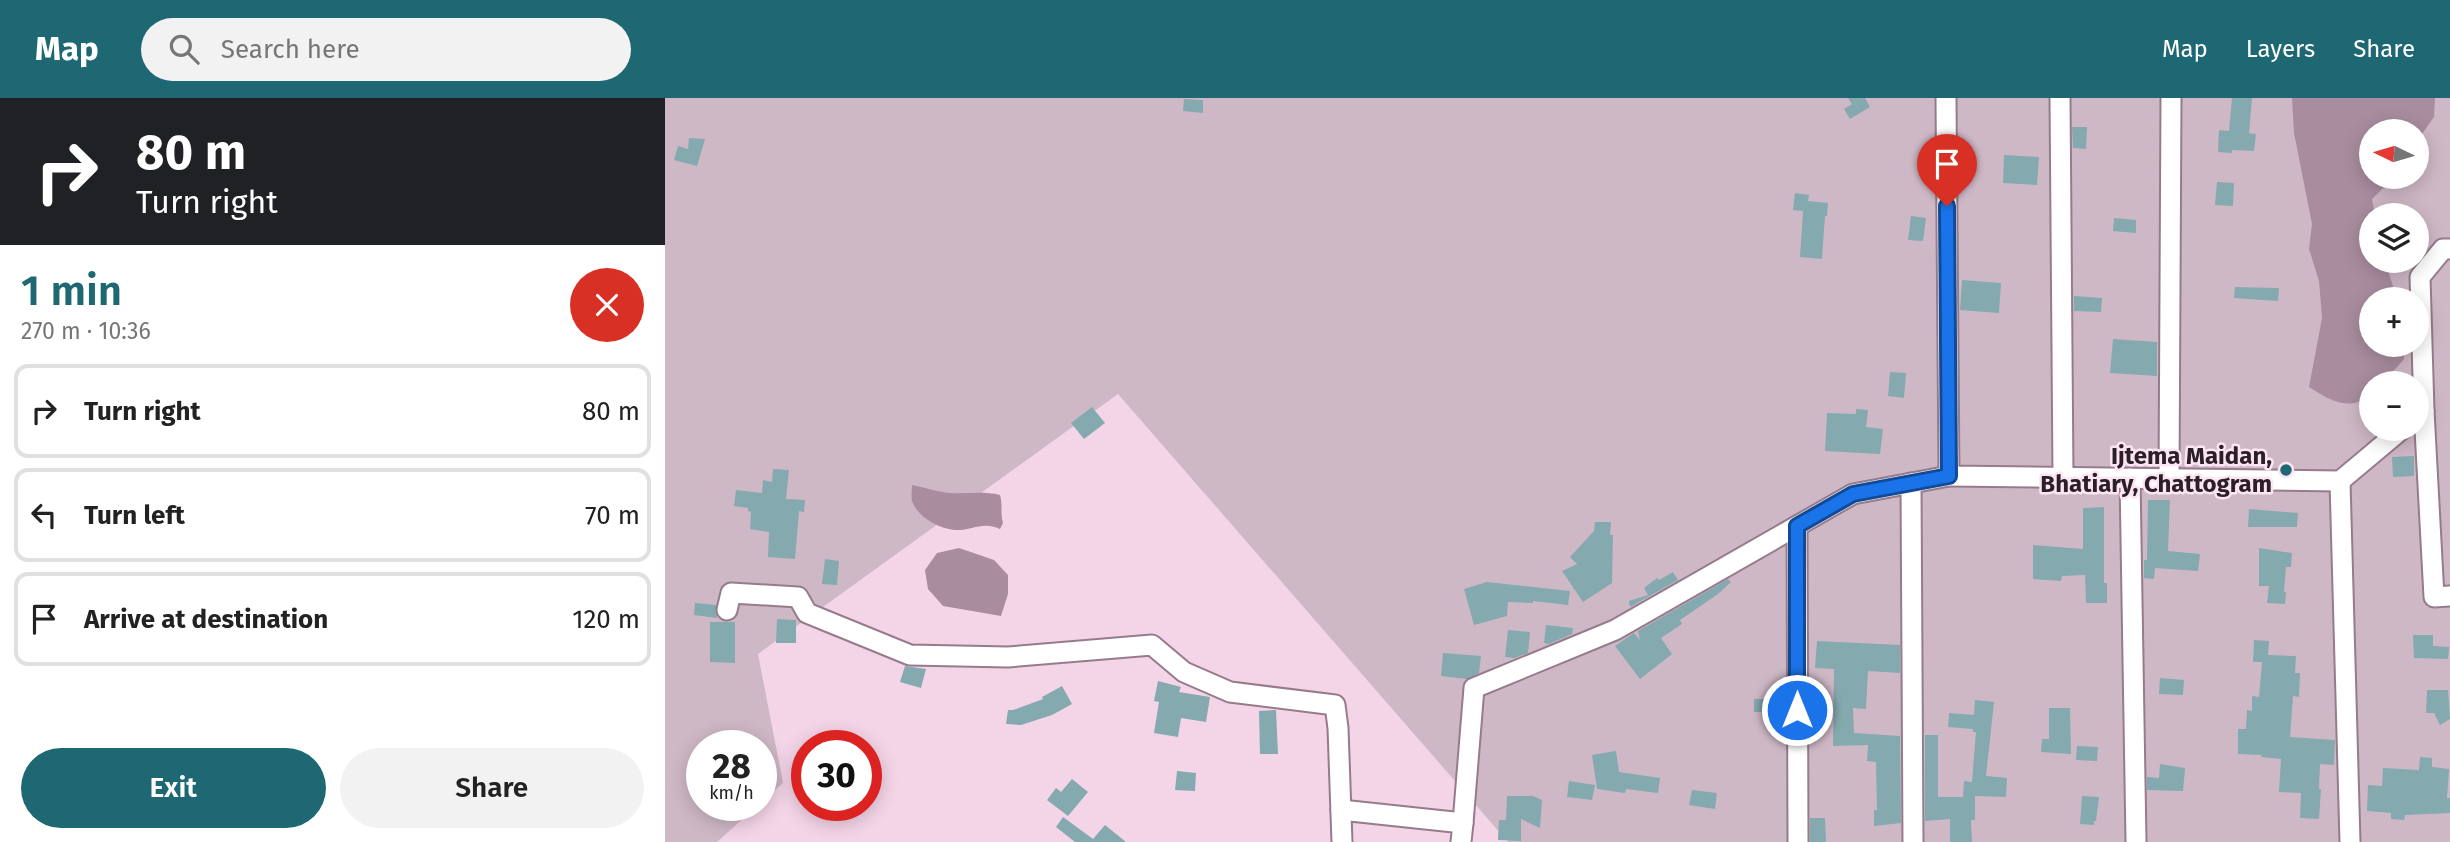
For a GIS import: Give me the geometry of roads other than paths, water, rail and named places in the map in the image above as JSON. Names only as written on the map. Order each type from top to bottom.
[{"type":"street","points":[[1946,98],[1949,476]]},
{"type":"street","points":[[2060,98],[2063,477]]},
{"type":"street","points":[[2169,479],[2171,98]]},
{"type":"street","points":[[2420,371],[2420,277],[2443,249],[2450,249]]},
{"type":"street","points":[[1341,810],[1462,833],[1474,688],[1615,630],[1853,494],[1949,476],[2340,481],[2388,441]]},
{"type":"street","points":[[2422,441],[2434,597],[2450,596]]},
{"type":"street","points":[[2130,478],[2136,842]]},
{"type":"street","points":[[2340,481],[2350,842]]},
{"type":"street","points":[[1911,483],[1913,842]]},
{"type":"street","points":[[1797,526],[1798,842]]},
{"type":"street","points":[[727,610],[731,593],[798,597],[807,613],[911,655],[1008,657],[1152,645],[1184,672],[1230,692],[1335,705],[1342,842]]},
{"type":"place","name":"Ijtema Maidan, Bhatiary, Chattogram","points":[[2286,470]]}]
